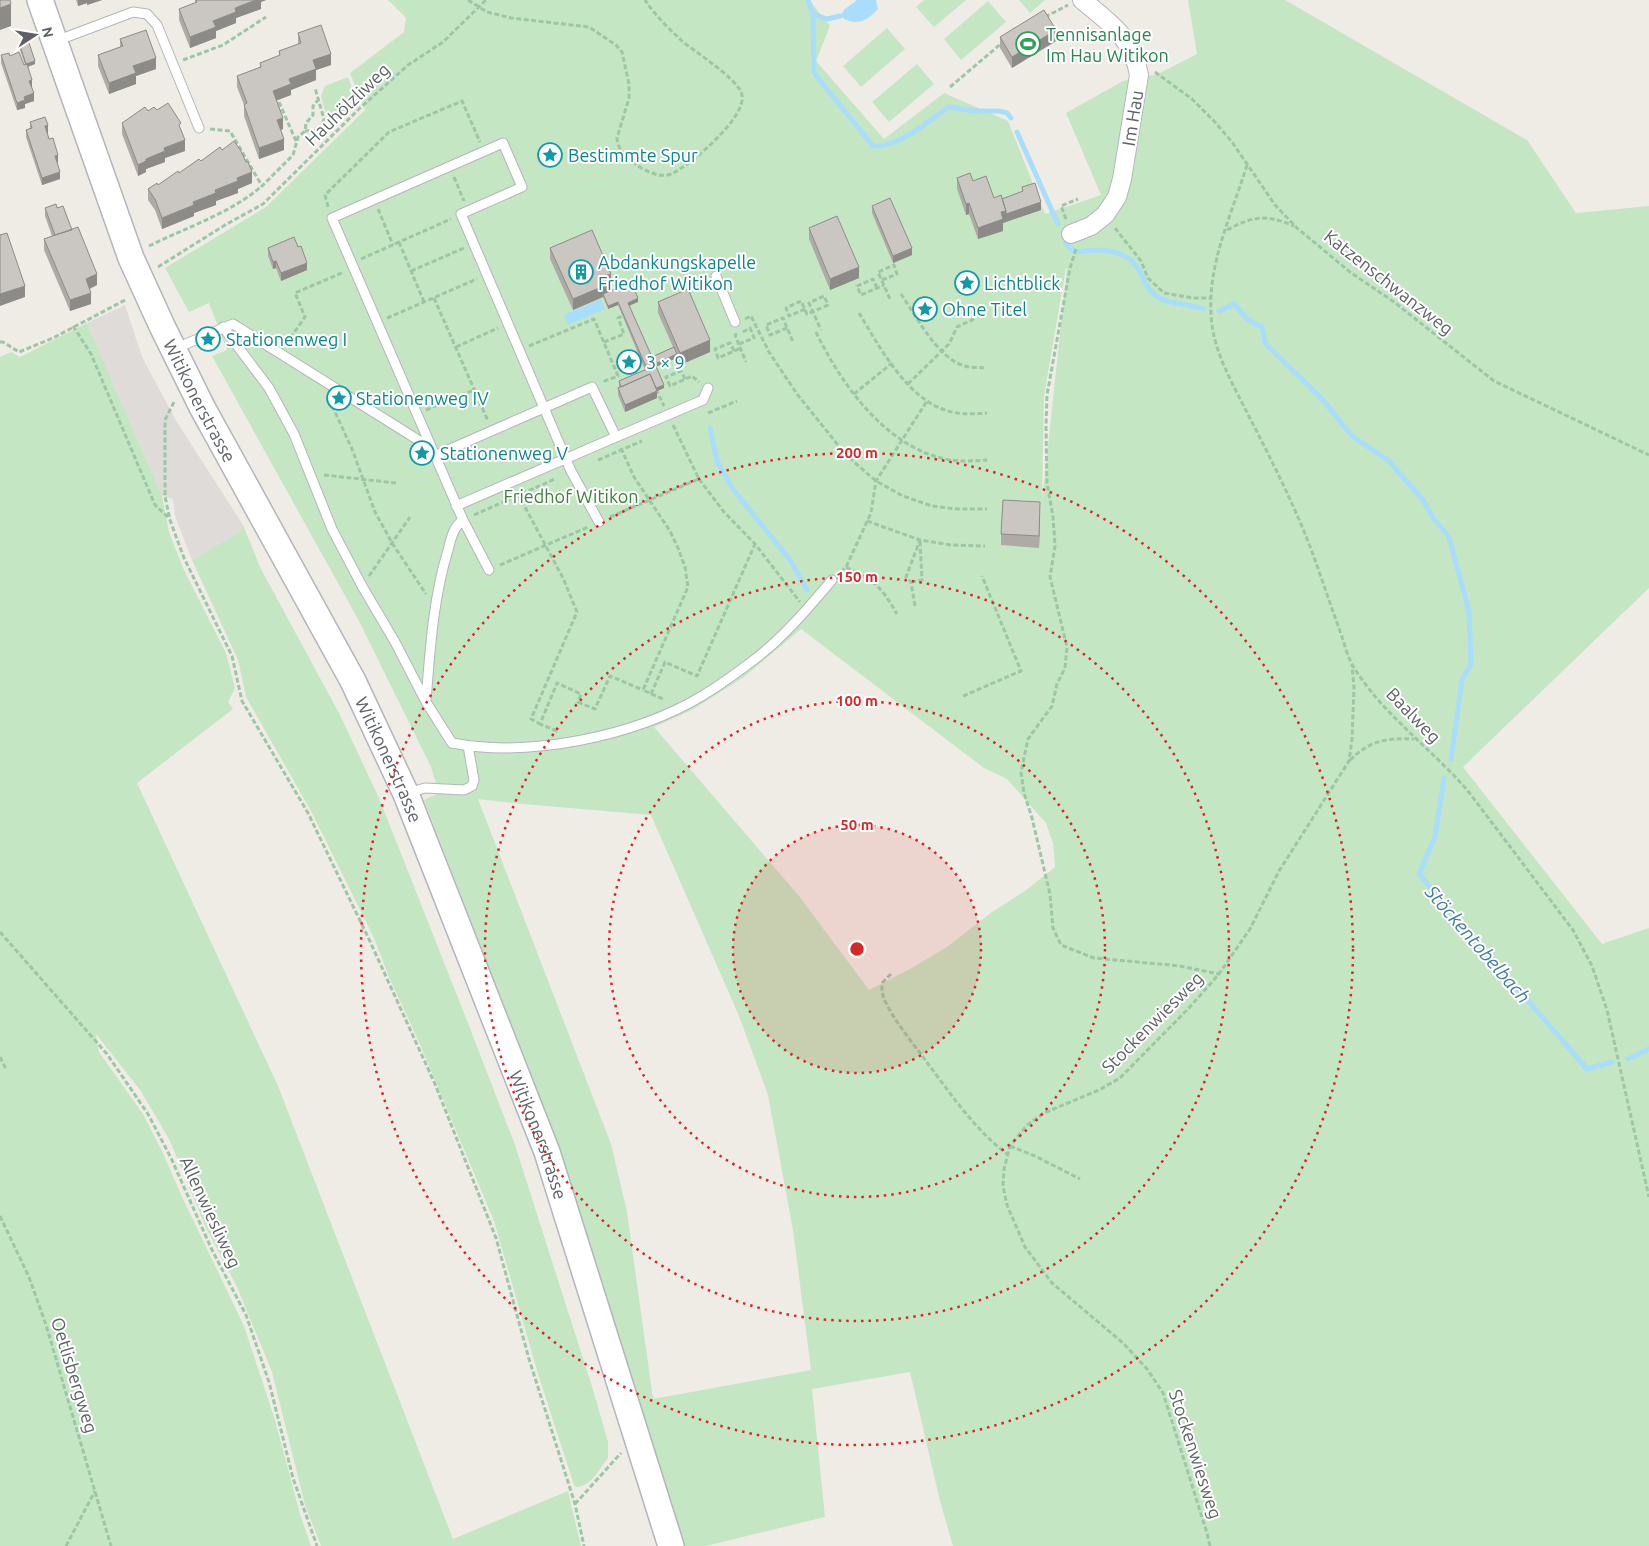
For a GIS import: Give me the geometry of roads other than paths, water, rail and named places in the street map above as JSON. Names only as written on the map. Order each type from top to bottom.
[{"type":"main road","name":"Witikonerstrasse","points":[[40,0],[131,258],[202,407],[353,681],[406,794],[546,1152],[671,1546]]},
{"type":"street","name":"Im Hau","points":[[1072,234],[1091,226],[1106,215],[1118,197],[1139,75],[1137,62],[1132,50],[1117,29],[1077,1]]},
{"type":"lane","points":[[55,41],[133,12],[147,14],[157,24],[199,128]]},
{"type":"lane","points":[[489,570],[462,520],[332,218],[503,143],[522,187],[465,212],[474,244],[571,471],[599,522]]},
{"type":"lane","points":[[716,276],[735,322]]},
{"type":"lane","points":[[174,349],[233,324],[433,452]]},
{"type":"lane","points":[[223,327],[269,388],[294,434],[332,528],[426,702],[452,743],[468,746],[522,747],[578,740],[643,723],[702,696],[756,658],[792,626],[832,580]]},
{"type":"lane","points":[[433,452],[492,430],[592,387],[616,437]]},
{"type":"lane","points":[[456,506],[703,400],[708,388]]},
{"type":"lane","points":[[426,702],[434,608],[443,567],[456,525],[462,520]]},
{"type":"lane","points":[[406,794],[425,788],[464,790],[472,786],[474,780],[468,746]]},
{"type":"water","points":[[857,0],[876,0],[878,9],[860,22],[851,21],[840,16],[845,9]]},
{"type":"water","points":[[601,299],[605,309],[568,325],[564,315]]},
{"type":"waterway","name":"Stöckentobelbach","points":[[808,0],[813,14],[814,73],[873,146],[893,143],[913,133],[949,107],[973,111],[999,111],[1007,113],[1011,118]]},
{"type":"waterway","points":[[813,14],[827,19],[840,16]]},
{"type":"waterway","name":"Stöckentobelbach","points":[[1017,132],[1058,224]]},
{"type":"waterway","name":"Stöckentobelbach","points":[[1066,244],[1074,251]]},
{"type":"waterway","name":"Stöckentobelbach","points":[[1078,252],[1102,250],[1125,256],[1140,271],[1151,292],[1159,298],[1204,309]]},
{"type":"waterway","name":"Stöckentobelbach","points":[[1219,311],[1234,304],[1248,320],[1262,327],[1265,343],[1322,399],[1352,436],[1389,461],[1423,500],[1433,518],[1449,537],[1469,612],[1471,664],[1462,680],[1451,759]]},
{"type":"waterway","points":[[710,428],[717,461],[732,488],[790,560],[807,590]]},
{"type":"waterway","name":"Stöckentobelbach","points":[[1444,778],[1435,837],[1419,874],[1587,1069],[1612,1062]]},
{"type":"waterway","name":"Stöckentobelbach","points":[[1628,1059],[1649,1049]]},
{"type":"place","name":"Tennisanlage Im Hau Witikon","points":[[1028,44]]},
{"type":"place","name":"Bestimmte Spur","points":[[550,155]]},
{"type":"place","name":"Abdankungskapelle Friedhof Witikon","points":[[581,272]]},
{"type":"place","name":"Lichtblick","points":[[967,283]]},
{"type":"place","name":"Ohne Titel","points":[[925,309]]},
{"type":"place","name":"Stationenweg I","points":[[208,339]]},
{"type":"place","name":"3 × 9","points":[[629,362]]},
{"type":"place","name":"Stationenweg IV","points":[[339,398]]},
{"type":"place","name":"Stationenweg V","points":[[422,453]]},
{"type":"park label","name":"Friedhof Witikon","points":[[571,496]]}]
